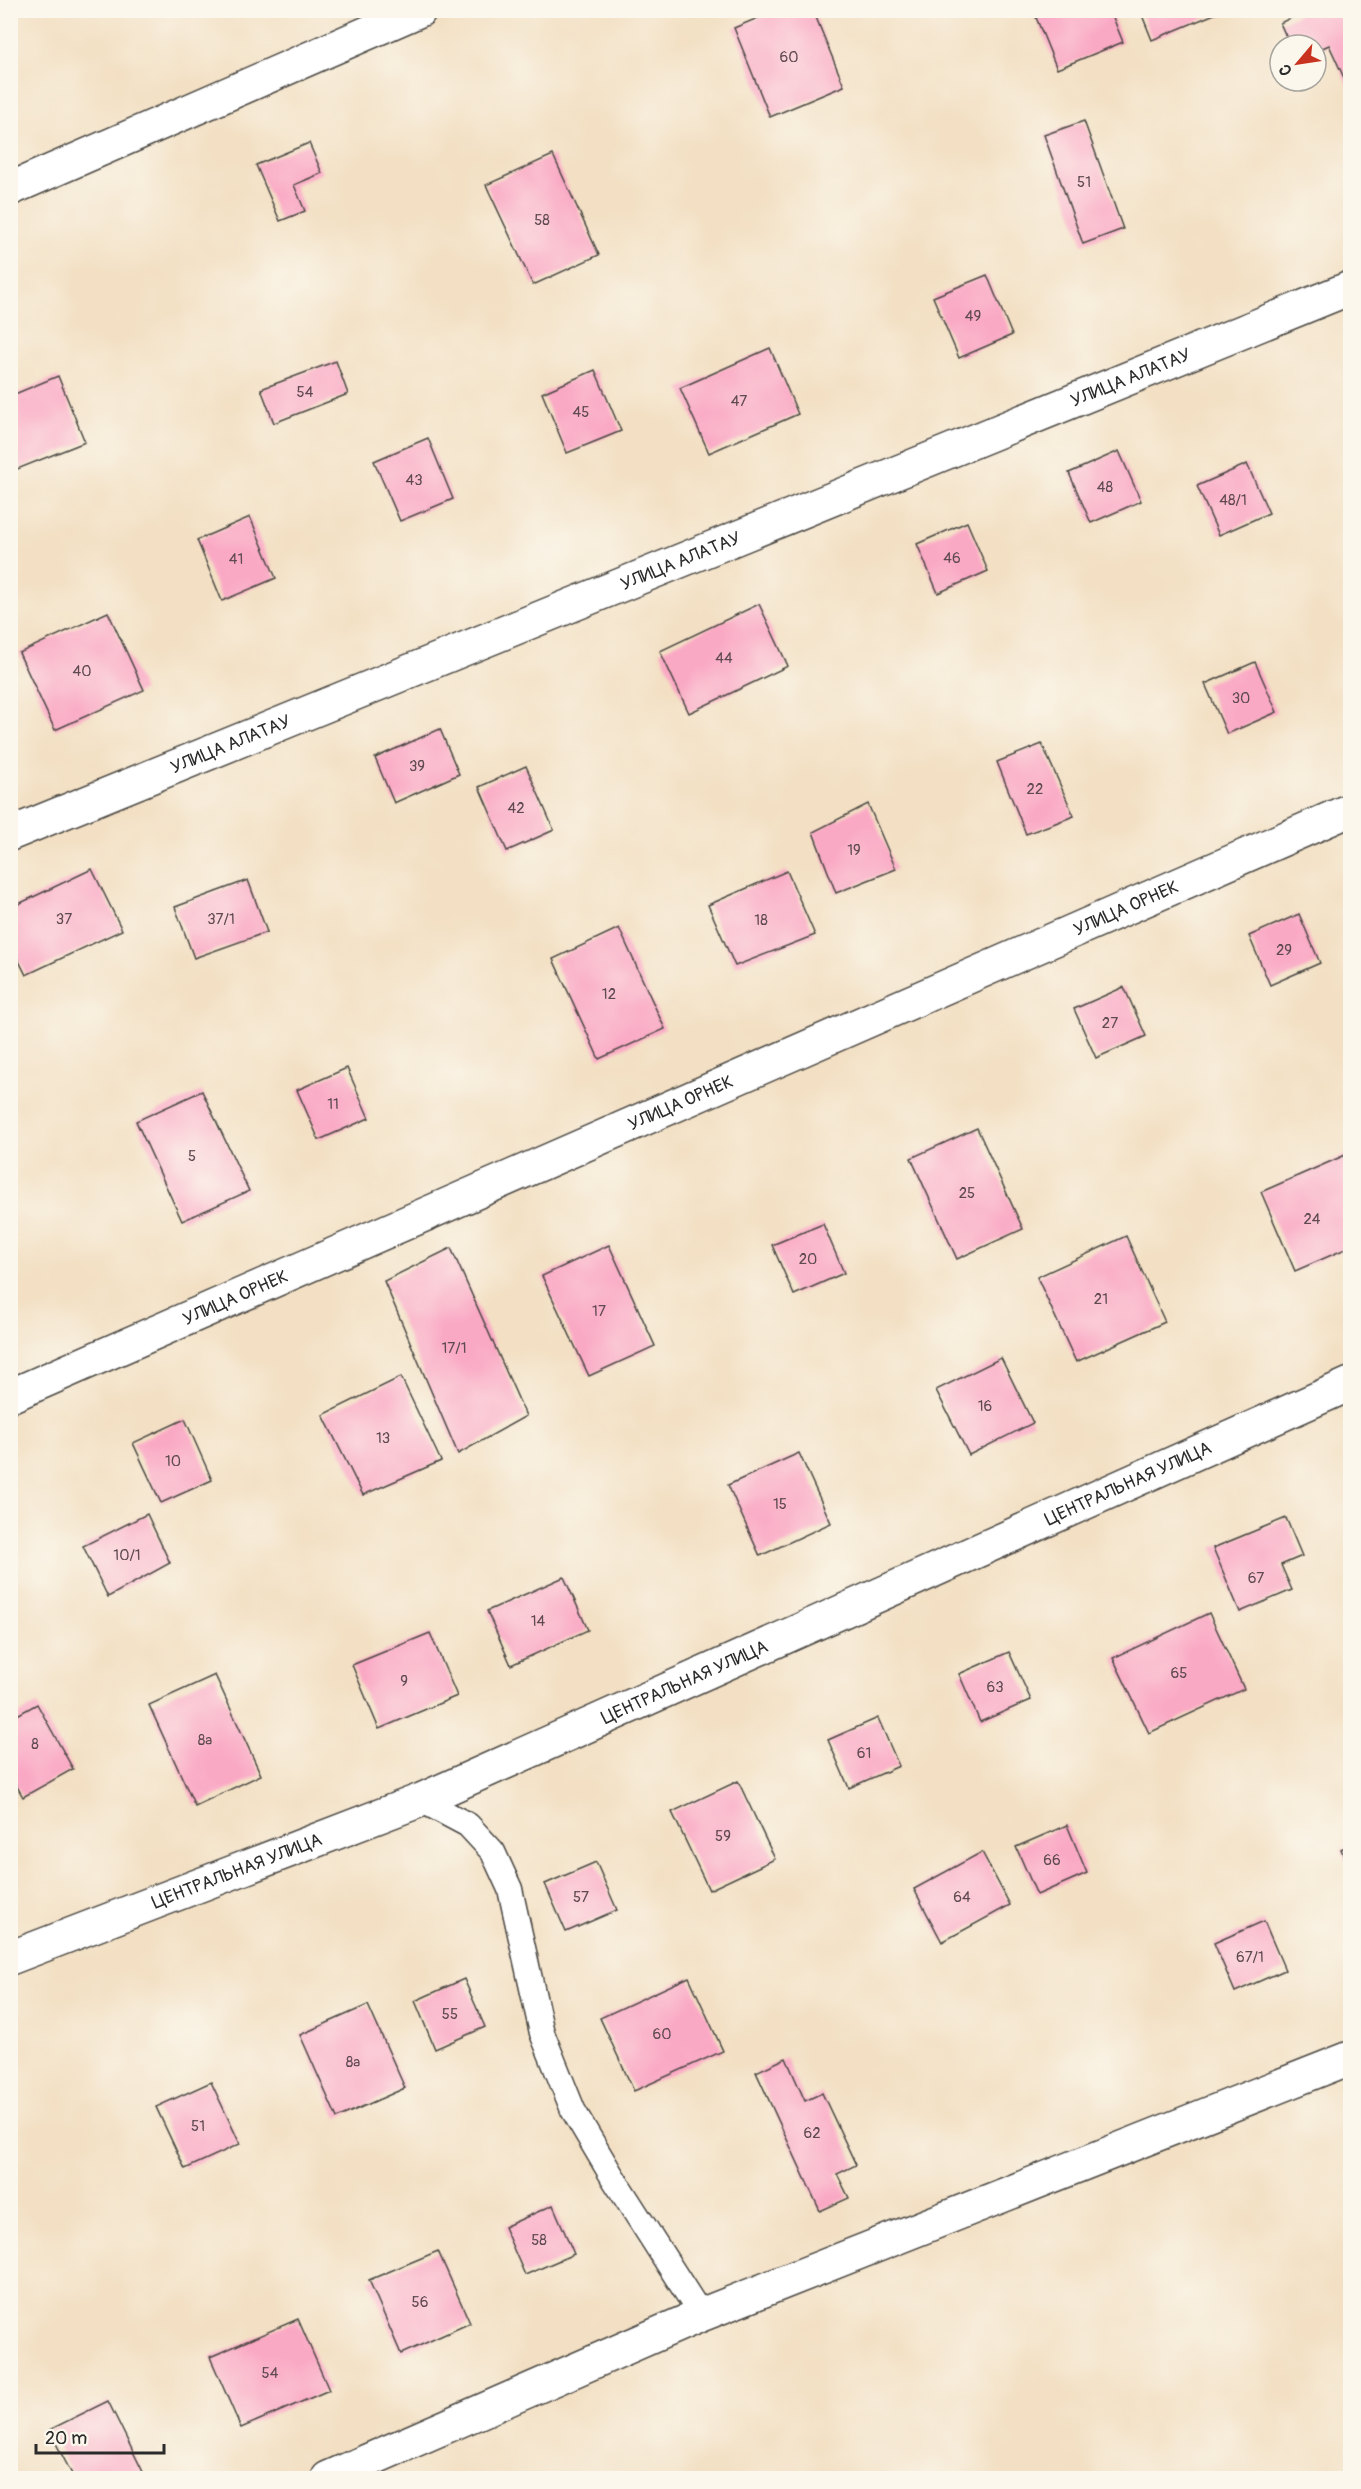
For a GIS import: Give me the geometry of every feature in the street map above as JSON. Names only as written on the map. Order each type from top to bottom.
[{"type":"street","points":[[10,189],[420,10]]},
{"type":"street","name":"УЛИЦА АЛАТАУ","points":[[10,834],[1350,288]]},
{"type":"street","name":"УЛИЦА ОРНЕК","points":[[10,1396],[1350,810]]},
{"type":"street","name":"ЦЕНТРАЛЬНАЯ УЛИЦА","points":[[10,1958],[421,1800],[1350,1384]]},
{"type":"street","points":[[328,2478],[701,2315],[1350,2058]]},
{"type":"lane","points":[[421,1800],[468,1825],[493,1852],[510,1889],[542,2033],[573,2110],[612,2176],[701,2315]]},
{"type":"building","points":[[777,10],[813,10],[844,86],[770,117],[734,28]]},
{"type":"building","points":[[924,10],[950,10],[950,11],[928,19]]},
{"type":"building","points":[[1033,10],[1110,10],[1123,42],[1057,69]]},
{"type":"building","points":[[1140,10],[1222,10],[1222,11],[1152,40]]},
{"type":"building","points":[[1307,10],[1350,10],[1350,91],[1328,45],[1328,33],[1285,33],[1280,23]]},
{"type":"building","points":[[1084,121],[1123,229],[1083,244],[1044,135]]},
{"type":"building","points":[[309,143],[322,173],[294,185],[305,211],[280,221],[256,165]]},
{"type":"building","points":[[553,155],[599,255],[533,285],[486,185]]},
{"type":"building","points":[[987,275],[1012,335],[959,358],[933,297]]},
{"type":"building","points":[[770,348],[798,414],[709,453],[680,388]]},
{"type":"building","points":[[336,361],[348,394],[274,423],[261,389]]},
{"type":"building","points":[[595,370],[621,431],[567,453],[542,393]]},
{"type":"building","points":[[58,376],[85,442],[10,472],[10,396]]},
{"type":"building","points":[[428,438],[453,499],[400,521],[374,461]]},
{"type":"building","points":[[1119,451],[1141,501],[1091,523],[1069,473]]},
{"type":"building","points":[[1247,464],[1269,513],[1219,535],[1197,486]]},
{"type":"building","points":[[250,517],[276,578],[222,601],[197,540]]},
{"type":"building","points":[[967,522],[988,571],[938,593],[917,544]]},
{"type":"building","points":[[759,604],[788,666],[689,713],[660,651]]},
{"type":"building","points":[[108,612],[144,690],[55,730],[19,653]]},
{"type":"building","points":[[1255,662],[1277,712],[1227,734],[1205,684]]},
{"type":"building","points":[[440,729],[459,774],[394,803],[375,758]]},
{"type":"building","points":[[1042,744],[1074,816],[1026,834],[997,762]]},
{"type":"building","points":[[526,766],[554,830],[507,851],[479,787]]},
{"type":"building","points":[[868,804],[896,869],[836,893],[813,832]]},
{"type":"building","points":[[92,869],[122,930],[26,975],[10,943],[10,908]]},
{"type":"building","points":[[787,871],[815,935],[735,966],[708,905]]},
{"type":"building","points":[[248,880],[267,932],[194,958],[175,907]]},
{"type":"building","points":[[1299,914],[1320,963],[1270,985],[1249,936]]},
{"type":"building","points":[[619,928],[665,1029],[599,1059],[553,959]]},
{"type":"building","points":[[1124,987],[1146,1036],[1096,1058],[1074,1009]]},
{"type":"building","points":[[347,1068],[369,1118],[319,1140],[297,1090]]},
{"type":"building","points":[[202,1091],[249,1191],[182,1221],[136,1121]]},
{"type":"building","points":[[977,1128],[1023,1229],[957,1259],[911,1158]]},
{"type":"building","points":[[1350,1153],[1350,1247],[1295,1271],[1261,1192]]},
{"type":"building","points":[[823,1224],[844,1273],[794,1295],[772,1245]]},
{"type":"building","points":[[1126,1236],[1165,1322],[1076,1362],[1037,1277]]},
{"type":"building","points":[[609,1245],[655,1346],[589,1376],[542,1276]]},
{"type":"building","points":[[451,1248],[526,1416],[458,1454],[384,1281]]},
{"type":"building","points":[[1001,1358],[1033,1423],[969,1455],[936,1390]]},
{"type":"building","points":[[401,1377],[441,1461],[363,1495],[323,1415]]},
{"type":"building","points":[[185,1419],[212,1480],[161,1503],[133,1443]]},
{"type":"building","points":[[799,1453],[831,1523],[760,1556],[728,1485]]},
{"type":"building","points":[[147,1514],[170,1563],[108,1597],[83,1546]]},
{"type":"building","points":[[1286,1518],[1302,1556],[1281,1565],[1292,1590],[1240,1612],[1213,1548]]},
{"type":"building","points":[[564,1577],[588,1630],[511,1665],[487,1611]]},
{"type":"building","points":[[1209,1613],[1244,1689],[1149,1733],[1113,1658]]},
{"type":"building","points":[[430,1633],[457,1696],[379,1729],[352,1665]]},
{"type":"building","points":[[1009,1652],[1031,1700],[980,1722],[959,1674]]},
{"type":"building","points":[[215,1675],[261,1775],[195,1806],[149,1705]]},
{"type":"building","points":[[37,1704],[73,1769],[23,1797],[10,1774],[10,1719]]},
{"type":"building","points":[[878,1718],[899,1766],[849,1788],[828,1740]]},
{"type":"building","points":[[738,1781],[775,1859],[709,1890],[672,1812]]},
{"type":"building","points":[[1067,1825],[1087,1873],[1037,1895],[1016,1847]]},
{"type":"building","points":[[1350,1845],[1350,1871],[1341,1849]]},
{"type":"building","points":[[982,1852],[1010,1905],[942,1942],[914,1889]]},
{"type":"building","points":[[596,1862],[617,1910],[566,1932],[545,1884]]},
{"type":"building","points":[[1264,1921],[1285,1970],[1235,1992],[1214,1943]]},
{"type":"building","points":[[689,1977],[723,2051],[634,2091],[600,2018]]},
{"type":"building","points":[[464,1979],[485,2027],[435,2049],[415,2001]]},
{"type":"building","points":[[368,2005],[405,2088],[337,2118],[300,2035]]},
{"type":"building","points":[[786,2058],[805,2101],[822,2093],[856,2165],[837,2174],[849,2198],[820,2211],[756,2072]]},
{"type":"building","points":[[211,2082],[240,2144],[185,2169],[156,2107]]},
{"type":"building","points":[[553,2205],[574,2254],[525,2275],[504,2227]]},
{"type":"building","points":[[438,2251],[470,2323],[401,2354],[369,2280]]},
{"type":"building","points":[[298,2319],[329,2390],[241,2428],[210,2357]]},
{"type":"building","points":[[108,2401],[146,2478],[74,2478],[49,2430]]}]
